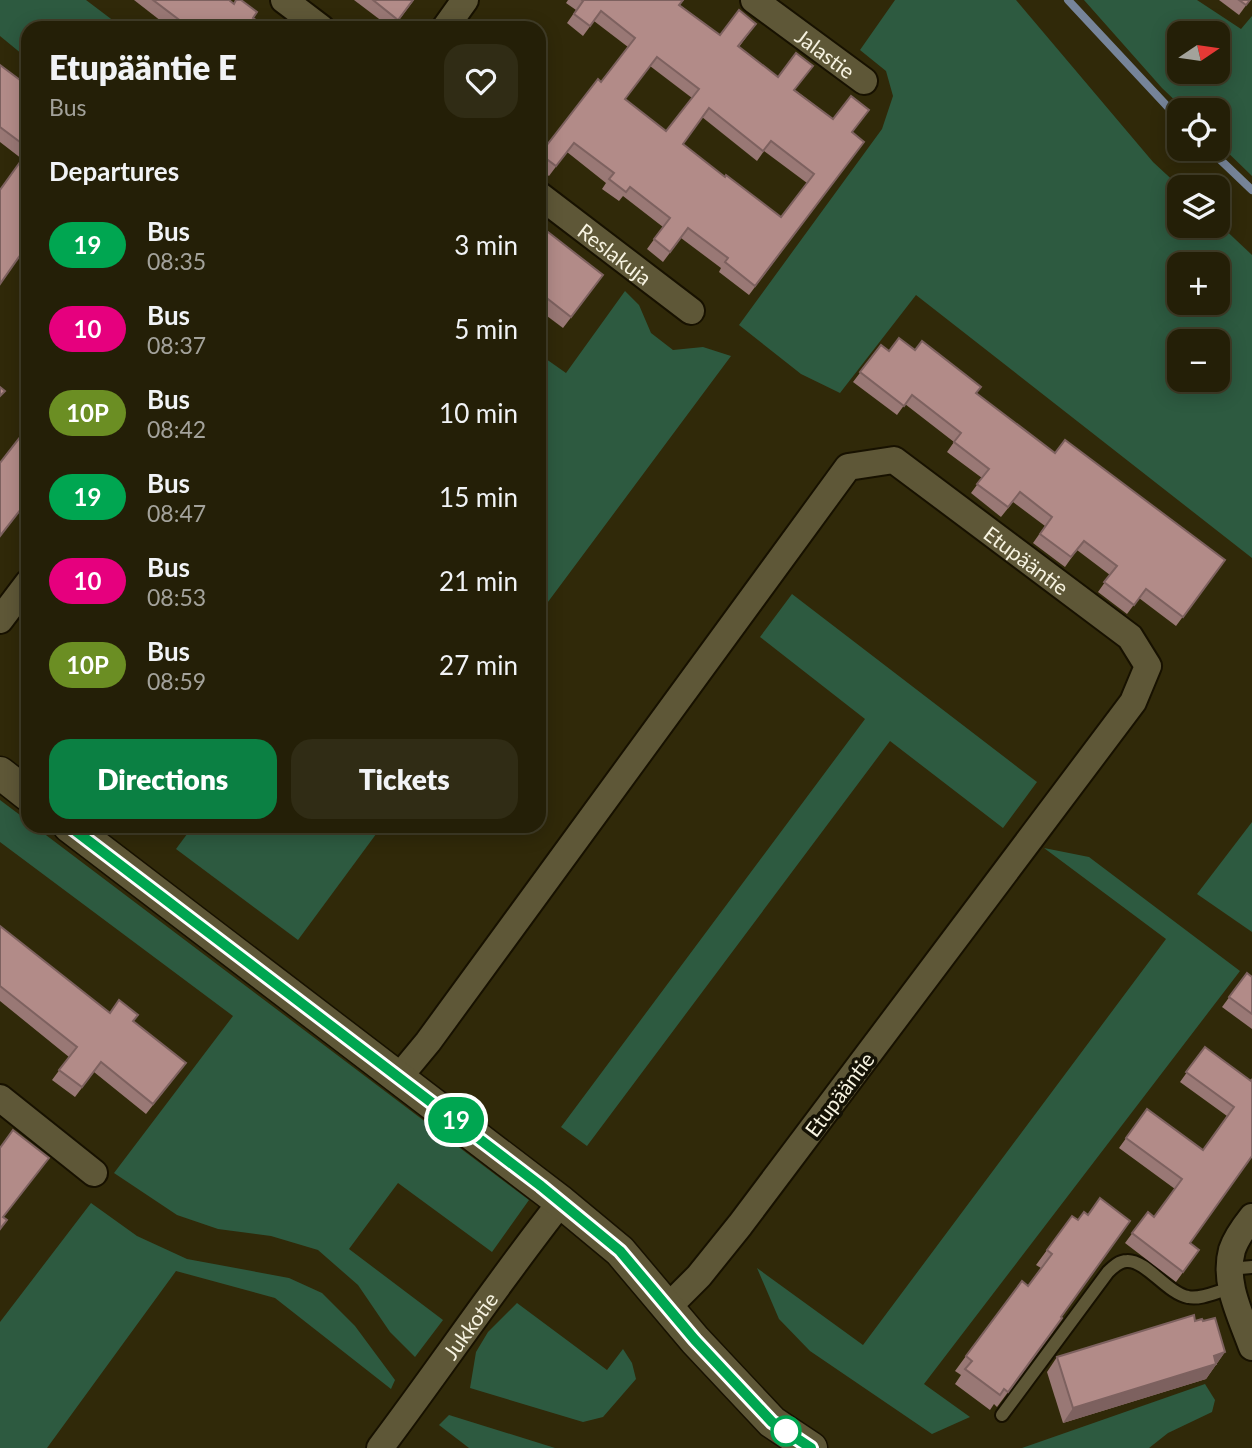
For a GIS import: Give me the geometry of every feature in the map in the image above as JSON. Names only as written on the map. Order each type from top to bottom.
[{"type":"street","points":[[284,0],[312,21]]},
{"type":"street","points":[[450,21],[465,0]]},
{"type":"street","name":"Jalastie","points":[[754,0],[864,81]]},
{"type":"street","name":"Reslakuja","points":[[546,200],[691,311]]},
{"type":"street","name":"Etupääntie","points":[[399,1077],[428,1042],[848,467],[894,460],[1130,637],[1148,666],[1133,702],[740,1225],[699,1276],[667,1308]]},
{"type":"street","points":[[0,620],[21,592]]},
{"type":"street","points":[[0,773],[21,789]]},
{"type":"street","points":[[78,833],[399,1077],[620,1251],[695,1340],[772,1422],[811,1448]]},
{"type":"street","points":[[0,1098],[94,1172]]},
{"type":"street","name":"Jukkotie","points":[[380,1448],[561,1202]]},
{"type":"street","points":[[1252,1217],[1232,1249],[1252,1346]]},
{"type":"lane","points":[[1002,1415],[1108,1272],[1117,1264],[1128,1260],[1140,1265],[1179,1294],[1192,1298],[1237,1275]]},
{"type":"green space","points":[[0,0],[86,0],[114,21],[21,21],[21,53],[0,36]]},
{"type":"green space","points":[[895,0],[1016,0],[1153,162],[1167,175],[1167,238],[1230,238],[1230,234],[1252,255],[1252,558],[916,295],[840,393],[801,374],[739,325],[882,129],[893,96],[886,71],[860,50]]},
{"type":"green space","points":[[1084,0],[1197,0],[1229,21],[1167,21],[1167,84],[1230,84],[1230,22],[1241,29],[1252,16],[1252,176],[1230,155],[1230,98],[1172,98]]},
{"type":"green space","points":[[625,291],[639,305],[651,333],[673,350],[703,347],[731,356],[546,605],[546,359],[566,373]]},
{"type":"green space","points":[[792,594],[1037,782],[1003,828],[890,741],[587,1146],[561,1127],[865,719],[760,637]]},
{"type":"green space","points":[[0,800],[21,816],[21,833],[43,833],[529,1200],[492,1252],[398,1183],[349,1249],[443,1320],[415,1357],[390,1332],[358,1285],[318,1250],[271,1236],[218,1229],[177,1215],[114,1173],[233,1016],[0,842]]},
{"type":"green space","points":[[1252,822],[1252,932],[1197,894]]},
{"type":"green space","points":[[188,833],[377,833],[298,940],[176,849]]},
{"type":"green space","points":[[1044,848],[1089,857],[1240,971],[924,1384],[970,1417],[932,1434],[810,1351],[779,1319],[757,1268],[863,1345],[1166,939]]},
{"type":"green space","points":[[91,1203],[137,1236],[187,1259],[289,1278],[322,1293],[355,1326],[395,1380],[391,1389],[275,1298],[176,1271],[47,1448],[0,1448],[0,1322]]},
{"type":"green space","points":[[517,1303],[607,1370],[623,1349],[632,1363],[636,1379],[603,1417],[583,1422],[470,1388],[476,1352],[488,1332]]},
{"type":"green space","points":[[1205,1384],[1215,1400],[1212,1412],[1168,1433],[1149,1448],[1022,1448]]},
{"type":"green space","points":[[449,1415],[555,1448],[469,1448],[439,1425]]},
{"type":"building","points":[[153,0],[229,0],[234,4],[236,0],[241,0],[257,12],[253,18],[257,21],[181,21]]},
{"type":"building","points":[[373,0],[413,0],[398,20]]},
{"type":"building","points":[[582,0],[683,0],[679,5],[720,35],[739,10],[756,24],[738,46],[778,77],[796,53],[813,66],[794,90],[833,119],[851,96],[869,110],[852,132],[864,142],[755,286],[725,262],[728,258],[688,228],[670,252],[654,239],[670,218],[630,187],[626,192],[609,179],[614,173],[574,143],[556,166],[546,158],[546,146],[598,79],[601,82],[635,38],[601,11],[590,26],[574,14]],"holes":[[[657,57],[699,89],[666,131],[625,99]],[[709,108],[763,151],[771,141],[814,174],[781,217],[683,144]]]},
{"type":"building","points":[[0,65],[21,81],[21,143],[0,127]]},
{"type":"building","points":[[21,161],[21,254],[0,284],[0,190]]},
{"type":"building","points":[[546,230],[603,275],[571,317],[546,297]]},
{"type":"building","points":[[899,338],[915,350],[922,341],[981,387],[976,393],[1055,453],[1065,440],[1225,560],[1183,617],[1146,589],[1134,605],[1104,582],[1117,566],[1084,541],[1071,557],[1040,534],[1052,517],[1020,492],[1008,507],[977,484],[989,469],[954,442],[961,433],[912,395],[904,406],[860,372],[881,345],[889,351]]},
{"type":"building","points":[[21,436],[21,509],[0,536],[0,463]]},
{"type":"building","points":[[0,926],[110,1013],[119,1000],[138,1015],[133,1021],[186,1063],[153,1104],[101,1062],[82,1087],[59,1070],[77,1047],[0,986]]},
{"type":"building","points":[[1247,973],[1252,977],[1252,1014],[1229,997]]},
{"type":"building","points":[[1205,1047],[1251,1081],[1252,1079],[1252,1156],[1190,1243],[1199,1250],[1183,1272],[1132,1233],[1148,1212],[1154,1217],[1182,1179],[1126,1138],[1147,1109],[1203,1150],[1234,1107],[1186,1072]]},
{"type":"building","points":[[13,1130],[49,1158],[3,1217],[7,1220],[0,1229],[0,1148]]},
{"type":"building","points":[[1100,1198],[1130,1221],[1008,1392],[1004,1389],[1000,1395],[965,1369],[972,1361],[966,1356],[1022,1281],[1028,1286],[1052,1254],[1047,1250],[1072,1216],[1078,1220],[1084,1212],[1088,1215]]},
{"type":"building","points":[[1194,1315],[1195,1321],[1215,1318],[1225,1352],[1214,1356],[1216,1364],[1073,1408],[1057,1357]]},
{"type":"waterway","points":[[1068,0],[1167,106]]},
{"type":"waterway","points":[[1222,161],[1252,190]]},
{"type":"bus line","name":"19","points":[[78,833],[541,1186],[600,1234],[620,1251],[695,1340],[772,1422],[811,1448]]}]
